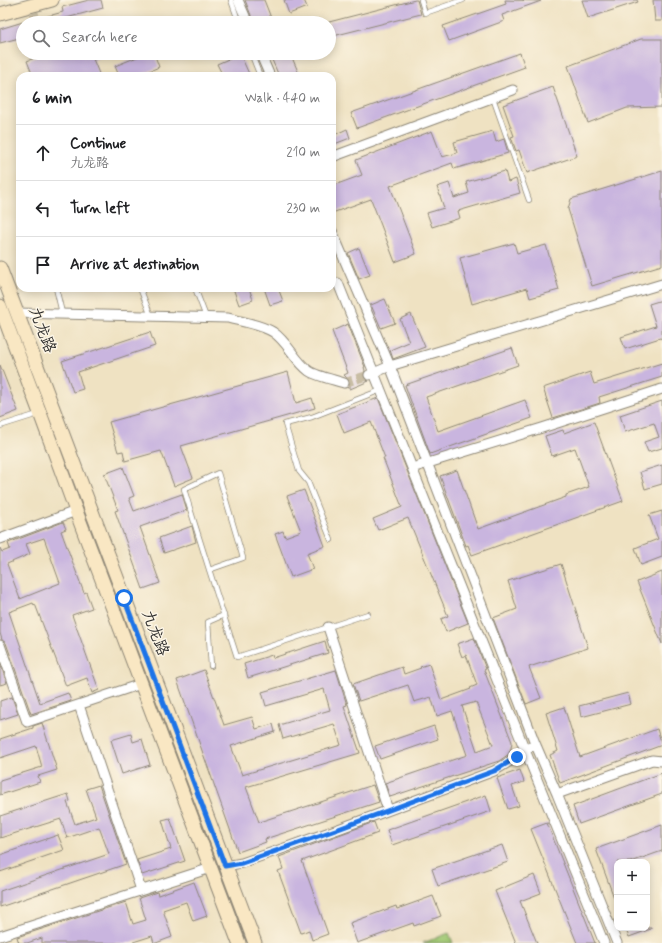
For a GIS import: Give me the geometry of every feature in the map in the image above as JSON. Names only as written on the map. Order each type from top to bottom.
[{"type":"main road","points":[[0,14],[52,0]]},
{"type":"main road","name":"九龙路","points":[[0,268],[255,943]]},
{"type":"main road","name":"九龙路","points":[[0,306],[238,943]]},
{"type":"street","points":[[238,0],[245,16]]},
{"type":"street","points":[[263,60],[268,72]]},
{"type":"street","points":[[336,157],[513,90]]},
{"type":"street","points":[[336,240],[390,366],[535,743],[617,943]]},
{"type":"street","points":[[338,283],[372,374],[381,390],[604,943]]},
{"type":"street","points":[[372,374],[390,366],[662,284]]},
{"type":"street","points":[[17,313],[228,318],[258,326],[272,332],[284,341],[292,354],[310,372],[344,383]]},
{"type":"street","points":[[412,468],[662,389]]},
{"type":"street","points":[[0,539],[76,511]]},
{"type":"street","points":[[328,627],[388,810]]},
{"type":"street","points":[[0,645],[27,722],[141,684]]},
{"type":"street","points":[[79,705],[141,890]]},
{"type":"street","points":[[225,866],[242,863],[494,771],[517,757],[535,743]]},
{"type":"street","points":[[557,794],[652,760],[662,760]]},
{"type":"street","points":[[1,932],[211,868]]},
{"type":"lane","points":[[231,0],[237,16]]},
{"type":"lane","points":[[421,0],[425,13],[464,0]]},
{"type":"lane","points":[[254,60],[258,72]]},
{"type":"lane","points":[[493,98],[529,200]]},
{"type":"lane","points":[[57,292],[62,313]]},
{"type":"lane","points":[[142,292],[151,316]]},
{"type":"lane","points":[[196,292],[206,318]]},
{"type":"lane","points":[[331,540],[308,482],[299,471],[285,424],[312,417],[381,390]]},
{"type":"lane","points":[[0,426],[40,413]]},
{"type":"lane","points":[[209,570],[243,558],[218,473],[184,489],[209,570],[237,658],[368,614]]},
{"type":"lane","points":[[211,666],[208,622],[224,616]]},
{"type":"green space","points":[[449,933],[453,943],[423,943]]},
{"type":"building","points":[[89,0],[101,0],[103,8],[74,16],[48,16],[63,12],[62,7]]},
{"type":"building","points":[[245,0],[264,0],[270,16],[251,16]]},
{"type":"building","points":[[284,0],[304,0],[307,7],[289,14]]},
{"type":"building","points":[[415,0],[417,0],[421,14],[336,35],[336,20]]},
{"type":"building","points":[[505,0],[541,1],[502,15],[504,21],[449,41],[443,26],[506,4]]},
{"type":"building","points":[[582,0],[637,0],[638,2],[588,18]]},
{"type":"building","points":[[653,0],[662,0],[662,21],[655,21]]},
{"type":"building","points":[[16,24],[16,39],[0,43],[0,29]]},
{"type":"building","points":[[641,39],[662,39],[662,107],[627,108],[588,123],[568,66]]},
{"type":"building","points":[[520,53],[525,67],[357,128],[351,113]]},
{"type":"building","points":[[93,60],[98,72],[31,72],[27,61]]},
{"type":"building","points":[[130,60],[156,60],[159,67],[147,72],[117,72],[115,66]]},
{"type":"building","points":[[226,60],[243,60],[248,72],[221,72],[217,64]]},
{"type":"building","points":[[272,60],[293,60],[298,72],[277,72]]},
{"type":"building","points":[[553,87],[577,156],[527,173],[519,150],[516,151],[511,137],[514,136],[503,105]]},
{"type":"building","points":[[347,129],[350,138],[336,143],[336,134]]},
{"type":"building","points":[[432,131],[442,157],[457,153],[454,142],[493,131],[496,142],[504,139],[508,153],[454,169],[452,163],[390,186],[416,254],[395,262],[371,199],[336,212],[336,185],[362,175],[356,160]]},
{"type":"building","points":[[505,171],[508,182],[516,179],[520,193],[458,211],[460,218],[432,227],[427,213],[444,208],[437,187],[449,183],[454,198],[469,193],[466,182]]},
{"type":"building","points":[[662,171],[662,265],[592,286],[568,209],[571,199]]},
{"type":"building","points":[[514,243],[517,253],[546,245],[559,290],[530,298],[527,288],[472,304],[460,258]]},
{"type":"building","points":[[359,248],[370,275],[359,279],[348,253]]},
{"type":"building","points":[[234,292],[250,292],[253,300],[239,305]]},
{"type":"building","points":[[265,292],[280,292],[283,301],[270,305]]},
{"type":"building","points":[[385,299],[395,323],[381,328],[371,305]]},
{"type":"building","points":[[662,300],[662,339],[660,338],[625,349],[621,337],[656,326],[649,304]]},
{"type":"building","points":[[411,314],[425,347],[393,359],[390,350],[409,342],[400,319]]},
{"type":"building","points":[[348,324],[365,367],[363,377],[369,381],[350,389],[350,381],[344,375],[348,373],[332,331]]},
{"type":"building","points":[[150,332],[155,346],[78,372],[83,389],[73,392],[62,361]]},
{"type":"building","points":[[512,348],[518,365],[426,397],[438,431],[525,400],[532,418],[430,454],[405,385]]},
{"type":"building","points":[[662,363],[662,377],[599,397],[600,403],[553,418],[543,388],[590,372],[594,384]]},
{"type":"building","points":[[0,365],[18,411],[0,418]]},
{"type":"building","points":[[288,372],[296,403],[312,398],[315,408],[181,446],[193,478],[174,486],[161,451],[125,461],[123,451],[118,452],[109,422]]},
{"type":"building","points":[[378,398],[468,623],[446,632],[441,619],[448,616],[408,518],[378,530],[373,519],[402,507],[371,422],[344,433],[337,414]]},
{"type":"building","points":[[662,401],[662,448],[648,452],[644,442],[659,437],[654,423],[625,432],[620,415]]},
{"type":"building","points":[[594,422],[623,501],[472,555],[468,545],[466,546],[440,476],[457,470],[478,529],[566,497],[566,495],[589,487],[575,448],[552,456],[545,436],[563,430],[564,433]]},
{"type":"building","points":[[662,465],[662,484],[645,489],[640,472]]},
{"type":"building","points":[[123,467],[134,496],[129,498],[134,511],[182,494],[187,510],[140,527],[160,583],[143,589],[115,511],[118,510],[104,474]]},
{"type":"building","points":[[304,490],[325,546],[307,553],[313,569],[291,577],[275,534],[283,531],[285,537],[301,531],[287,496]]},
{"type":"building","points":[[662,511],[662,557],[641,565],[635,548],[658,539],[649,515]]},
{"type":"building","points":[[63,522],[66,529],[61,531],[84,593],[86,592],[92,608],[72,615],[99,690],[92,693],[87,678],[66,686],[35,604],[34,605],[33,603],[9,612],[40,703],[68,693],[71,701],[31,714],[6,643],[2,640],[0,633],[0,548],[2,552],[10,549],[8,543]],"holes":[[[44,538],[60,583],[20,599],[7,564],[30,554],[26,544]]]},
{"type":"building","points":[[192,526],[196,542],[164,553],[159,538]]},
{"type":"building","points":[[561,564],[588,648],[529,667],[541,698],[526,704],[493,618],[517,609],[508,581]]},
{"type":"building","points":[[662,572],[662,644],[637,582]]},
{"type":"building","points":[[474,638],[486,669],[484,670],[512,742],[509,754],[499,761],[390,797],[385,783],[467,755],[452,711],[437,716],[431,697],[414,702],[408,685],[359,701],[353,684],[402,667],[404,674],[429,664],[441,700],[471,689],[470,688],[477,685],[466,655],[462,657],[457,644]],"holes":[[[476,702],[493,745],[477,751],[462,706]]]},
{"type":"building","points":[[325,641],[328,653],[248,678],[244,664],[272,655],[273,658]]},
{"type":"building","points":[[0,663],[7,683],[0,685]]},
{"type":"building","points":[[204,670],[224,725],[252,717],[256,729],[273,724],[275,732],[231,746],[242,775],[341,745],[334,724],[283,739],[279,725],[330,710],[324,689],[266,706],[262,692],[336,670],[347,705],[344,706],[360,753],[246,787],[259,822],[373,785],[379,802],[265,839],[266,842],[238,852],[177,680]]},
{"type":"building","points":[[628,693],[631,704],[581,717],[579,706]]},
{"type":"building","points":[[12,697],[18,714],[0,720],[0,701]]},
{"type":"building","points":[[564,707],[580,757],[657,729],[662,745],[560,783],[550,755],[558,751],[546,713]]},
{"type":"building","points":[[42,723],[57,770],[38,776],[40,782],[0,795],[0,780],[42,767],[36,746],[0,758],[0,739],[33,728],[33,726]]},
{"type":"building","points":[[434,726],[438,739],[380,759],[375,746]]},
{"type":"building","points":[[131,734],[133,742],[142,739],[150,765],[122,774],[111,740]]},
{"type":"building","points":[[520,770],[524,782],[512,786],[519,806],[508,809],[497,778]]},
{"type":"building","points":[[662,773],[662,794],[579,824],[573,806]]},
{"type":"building","points":[[99,785],[126,864],[0,907],[0,891],[109,854],[99,827],[67,838],[61,819],[0,838],[0,816],[68,794],[70,801],[67,802],[75,824],[96,817],[86,789]]},
{"type":"building","points":[[486,795],[491,811],[392,845],[387,830]]},
{"type":"building","points":[[170,818],[185,861],[142,875],[137,860],[171,849],[162,820]]},
{"type":"building","points":[[374,822],[378,833],[302,861],[328,934],[312,940],[309,930],[301,933],[278,871],[283,869],[279,857]]},
{"type":"building","points":[[547,823],[595,943],[577,943],[531,829]]},
{"type":"building","points":[[662,825],[662,851],[639,859],[614,859],[614,898],[596,849]]},
{"type":"building","points":[[58,835],[64,850],[0,872],[0,855]]},
{"type":"building","points":[[502,845],[508,862],[438,886],[432,869]]},
{"type":"building","points":[[534,875],[541,893],[520,901],[537,943],[516,943],[495,891]]},
{"type":"building","points":[[194,882],[207,916],[193,921],[186,902],[163,910],[172,937],[156,943],[154,943],[152,936],[130,943],[42,943],[42,938],[27,943],[19,943],[17,937],[126,902],[133,924],[146,920],[139,898],[157,892],[158,895]]},
{"type":"building","points":[[433,896],[441,916],[414,926],[413,923],[357,943],[350,923],[396,906],[397,909]]},
{"type":"building","points":[[626,931],[646,931],[629,937]]},
{"type":"tunnel","points":[[30,0],[35,16]]},
{"type":"tunnel","points":[[344,383],[369,375]]},
{"type":"route","points":[[124,598],[225,866],[242,863],[494,771],[517,757]]}]
